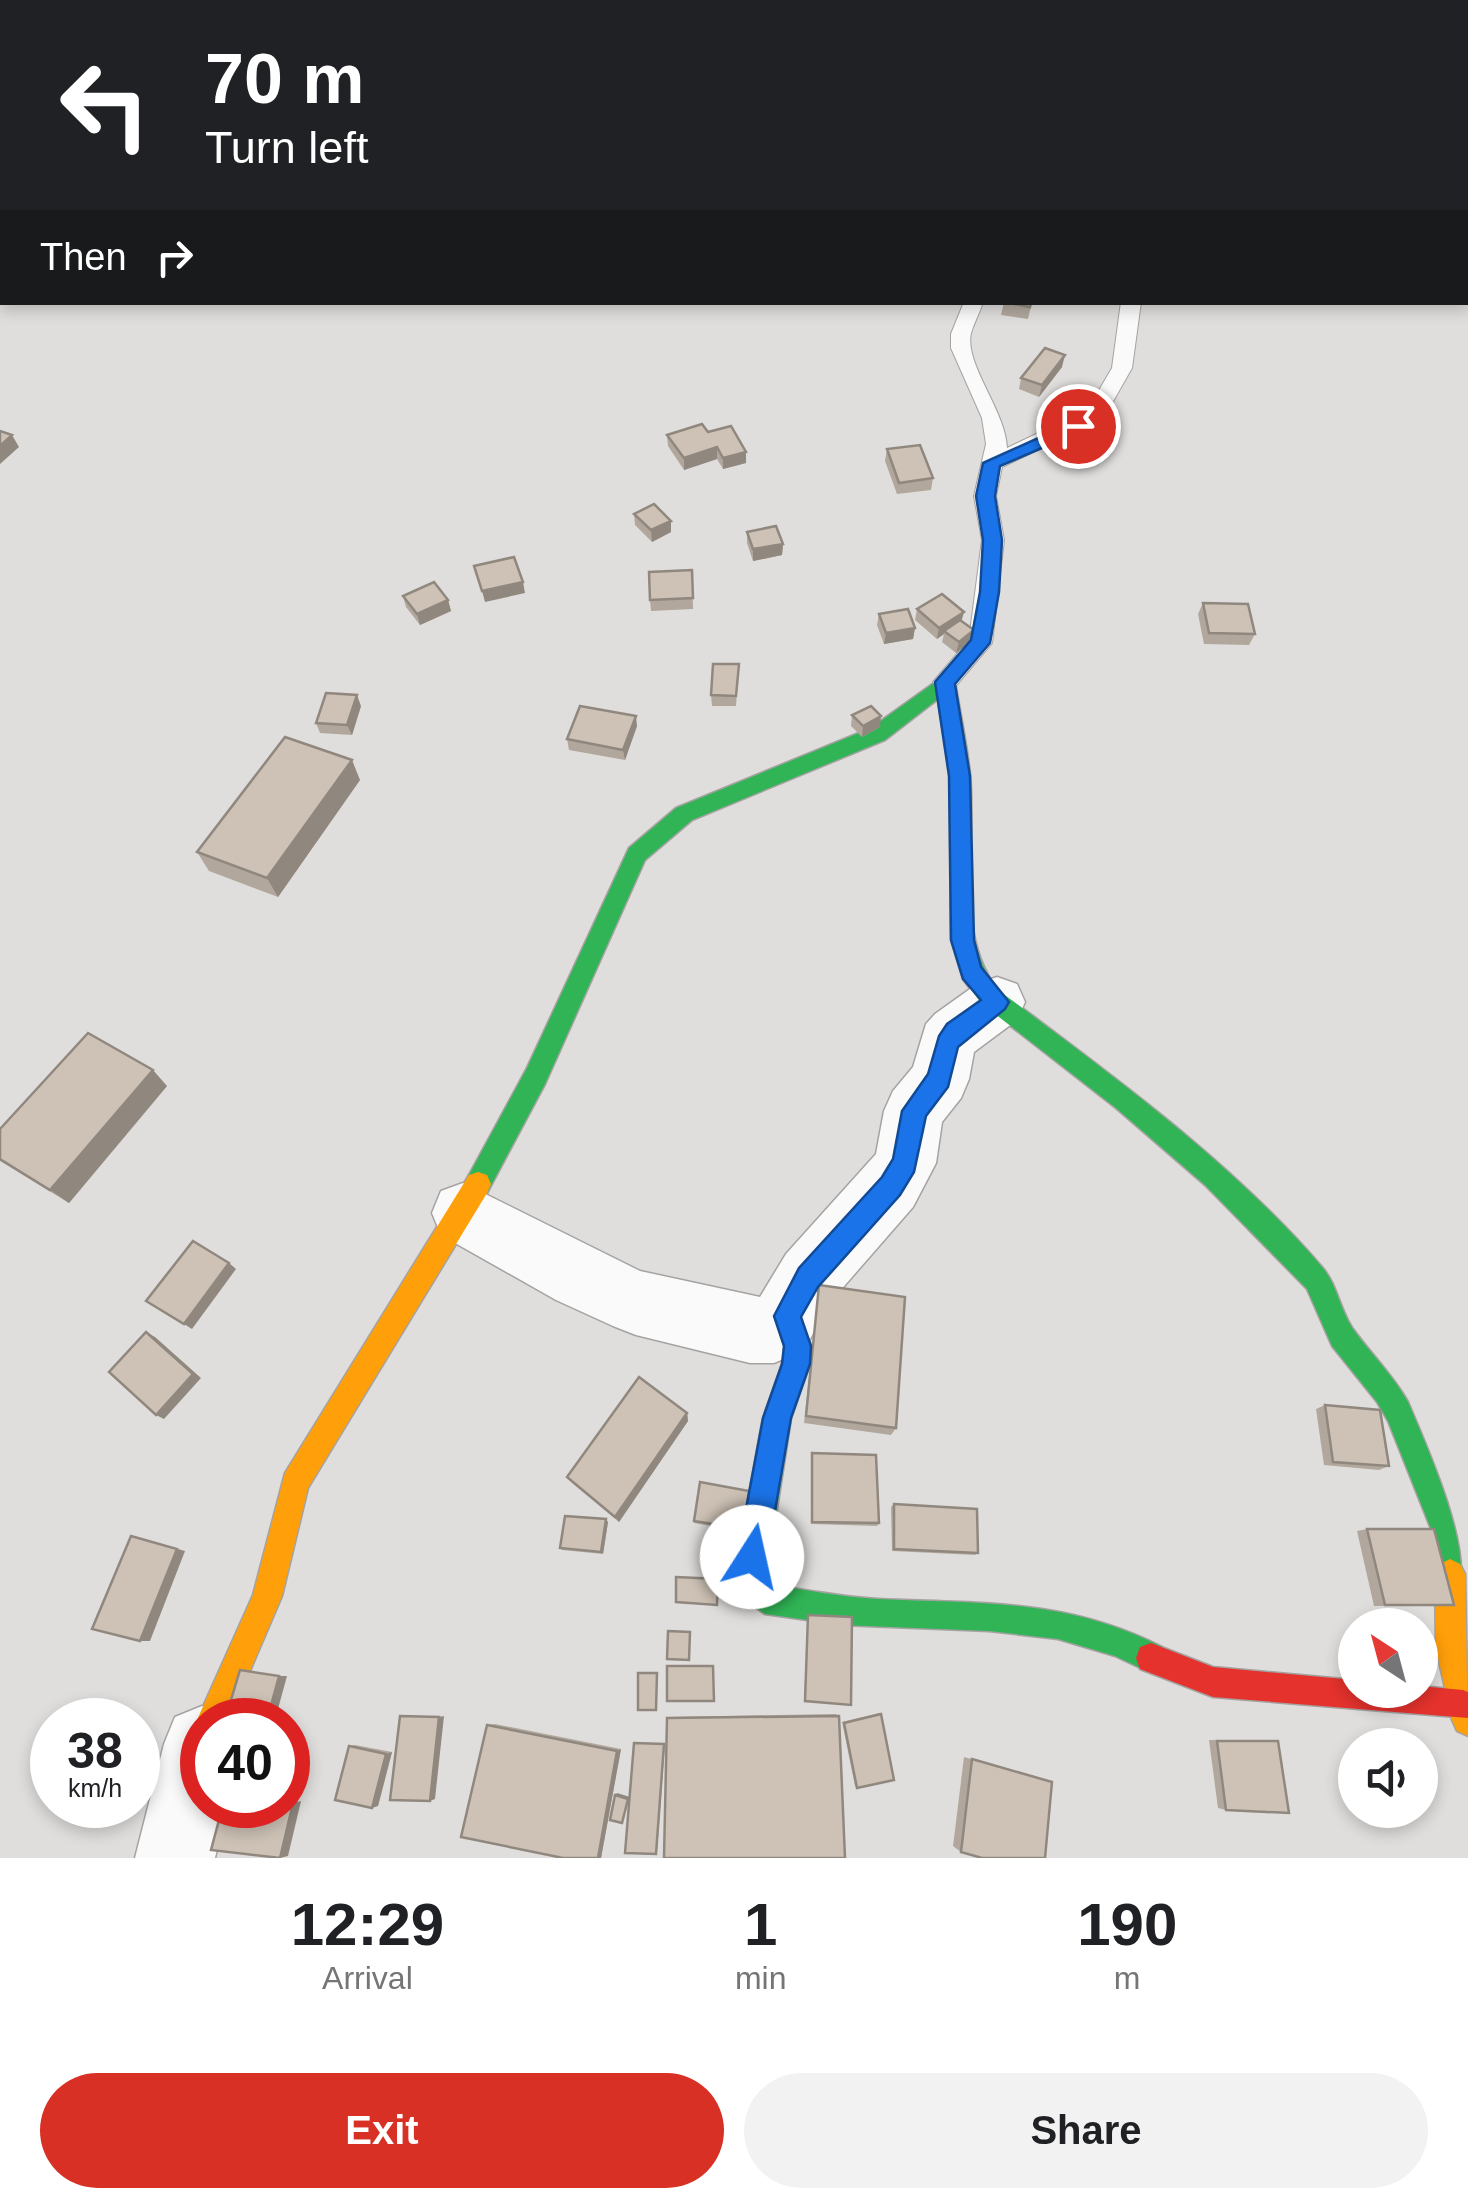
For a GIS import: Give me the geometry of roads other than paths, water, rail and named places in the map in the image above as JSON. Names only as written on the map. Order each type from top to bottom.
[{"type":"street","points":[[223,1698],[267,1596],[296,1484],[311,1452],[463,1213],[536,1076],[637,854],[684,814],[878,734],[945,682],[960,776],[962,940],[971,972],[997,1002],[1125,1100],[1214,1176],[1316,1280],[1342,1336],[1387,1392],[1398,1412],[1450,1539],[1450,1648],[1466,1713],[1213,1682],[1165,1666],[1120,1639],[1057,1625],[932,1612],[886,1614],[765,1599],[755,1590],[749,1575],[777,1418],[796,1364],[798,1346],[787,1316]]},
{"type":"street","points":[[463,1213],[579,1277],[636,1303],[750,1330],[774,1330],[787,1316],[808,1278],[891,1186],[905,1163],[914,1111],[940,1079],[947,1044],[955,1032],[997,1002]]},
{"type":"street","points":[[175,1858],[182,1828]]},
{"type":"lane","points":[[945,682],[980,643],[989,592],[992,540],[986,496],[996,444],[992,418],[961,348],[973,305]]},
{"type":"lane","points":[[992,463],[1096,414],[1122,368],[1132,305]]}]
